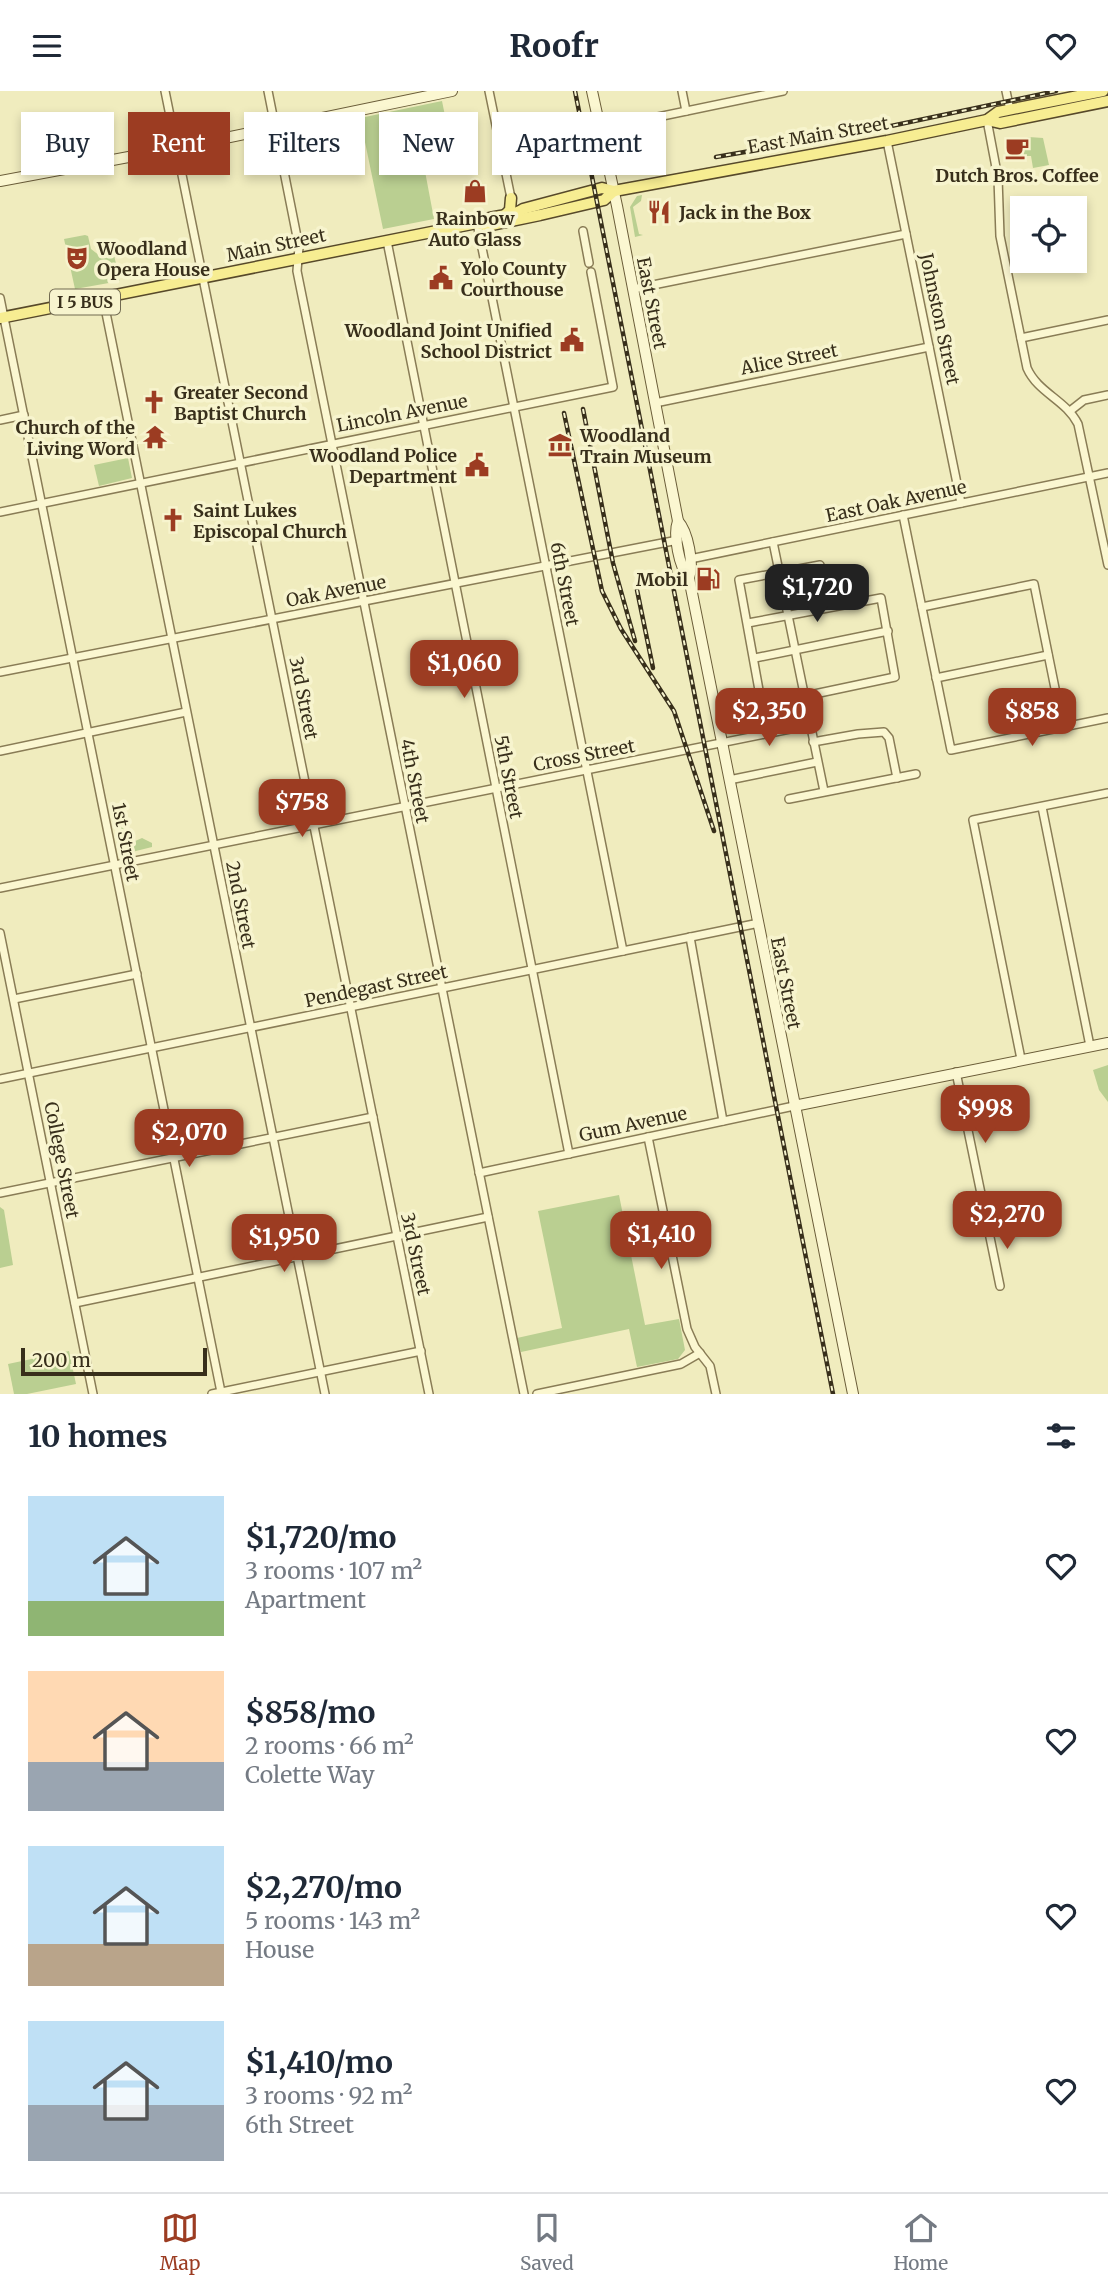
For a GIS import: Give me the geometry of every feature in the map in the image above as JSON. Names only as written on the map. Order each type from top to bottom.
[{"type":"main road","points":[[345,112],[452,91]]},
{"type":"main road","name":"East Street","points":[[592,91],[596,112]]},
{"type":"main road","name":"East Main Street","points":[[614,191],[887,141],[987,120],[1010,110],[1103,91]]},
{"type":"main road","name":"East Main Street","points":[[987,120],[1000,123],[1108,101]]},
{"type":"main road","points":[[0,180],[128,156]]},
{"type":"main road","name":"East Street","points":[[610,175],[678,521],[683,527],[690,559],[692,570],[689,578]]},
{"type":"main road","name":"Main Street","points":[[2,318],[476,223],[485,218],[518,213],[523,209],[602,188],[614,191]]},
{"type":"main road","name":"Main Street","points":[[476,223],[486,226],[540,215],[604,200],[614,191]]},
{"type":"main road","points":[[511,198],[517,208],[523,209]]},
{"type":"main road","points":[[506,214],[510,210],[511,198]]},
{"type":"main road","name":"East Street","points":[[678,521],[675,529],[684,572],[689,578],[853,1394]]},
{"type":"main road","points":[[794,1106],[1108,1042]]},
{"type":"street","name":"3rd Street","points":[[165,91],[169,112]]},
{"type":"street","name":"4th Street","points":[[268,91],[272,112]]},
{"type":"street","points":[[489,91],[511,198]]},
{"type":"street","points":[[682,91],[686,111]]},
{"type":"street","points":[[666,115],[783,91]]},
{"type":"street","points":[[1006,91],[1010,110]]},
{"type":"street","points":[[987,120],[999,177],[1000,236],[1031,376],[1042,390],[1070,411],[1081,432],[1108,565]]},
{"type":"street","name":"Johnston Street","points":[[887,141],[961,503]]},
{"type":"street","name":"3rd Street","points":[[182,175],[429,1394]]},
{"type":"street","name":"4th Street","points":[[285,175],[299,247],[297,271],[524,1394]]},
{"type":"street","name":"6th Street","points":[[476,223],[623,951]]},
{"type":"street","name":"Lincoln Avenue","points":[[0,512],[613,387],[583,231]]},
{"type":"street","points":[[634,289],[906,234]]},
{"type":"street","name":"5th Street","points":[[387,241],[569,1154]]},
{"type":"street","name":"1st Street","points":[[0,298],[137,974],[197,1277],[217,1393]]},
{"type":"street","name":"2nd Street","points":[[103,298],[325,1394]]},
{"type":"street","points":[[1021,338],[1108,320]]},
{"type":"street","name":"Alice Street","points":[[655,403],[929,347]]},
{"type":"street","points":[[1070,411],[1084,400],[1108,395]]},
{"type":"street","points":[[0,420],[24,415]]},
{"type":"street","name":"East Oak Avenue","points":[[690,559],[1108,473]]},
{"type":"street","points":[[903,515],[951,750],[1108,718]]},
{"type":"street","name":"Oak Avenue","points":[[0,672],[678,540]]},
{"type":"street","points":[[773,542],[824,791]]},
{"type":"street","points":[[767,734],[739,580],[820,565]]},
{"type":"street","points":[[922,607],[1034,584],[1063,727]]},
{"type":"street","points":[[748,623],[881,598],[896,674],[893,679],[805,696]]},
{"type":"street","points":[[755,658],[888,631]]},
{"type":"street","points":[[936,678],[1048,655]]},
{"type":"street","points":[[0,751],[186,712]]},
{"type":"street","name":"Cross Street","points":[[0,888],[810,725]]},
{"type":"street","points":[[813,742],[884,732],[889,738],[897,778]]},
{"type":"street","points":[[729,780],[817,762]]},
{"type":"street","points":[[789,799],[916,774]]},
{"type":"street","points":[[1021,1059],[973,820],[1108,793]]},
{"type":"street","points":[[1094,796],[1108,800]]},
{"type":"street","points":[[1042,807],[1090,1046]]},
{"type":"street","name":"Pendegast Street","points":[[0,1079],[759,923]]},
{"type":"street","name":"College Street","points":[[0,933],[93,1394]]},
{"type":"street","points":[[690,937],[723,1121]]},
{"type":"street","points":[[14,999],[137,974]]},
{"type":"street","points":[[956,1072],[1000,1286]]},
{"type":"street","name":"Gum Avenue","points":[[479,1173],[794,1106]]},
{"type":"street","points":[[0,1193],[373,1117]]},
{"type":"street","points":[[648,1137],[687,1329],[690,1339],[710,1366],[716,1394]]},
{"type":"street","points":[[75,1303],[488,1217]]},
{"type":"street","points":[[217,1393],[421,1352]]},
{"type":"street","points":[[537,1394],[681,1364],[700,1353]]},
{"type":"green space","points":[[442,101],[444,112],[389,112]]},
{"type":"green space","points":[[379,114],[379,175],[426,175],[434,219],[383,229],[365,142],[365,117]]},
{"type":"green space","points":[[1029,137],[1043,138],[1049,165],[1033,168],[1031,156],[1024,156],[1021,141]]},
{"type":"green space","points":[[642,195],[641,201],[633,207],[639,234],[643,235],[635,237],[630,207],[637,196]]},
{"type":"green space","points":[[88,236],[91,249],[100,256],[112,253],[114,255],[120,281],[75,289],[64,239]]},
{"type":"green space","points":[[128,458],[132,478],[99,486],[94,465]]},
{"type":"green space","points":[[124,821],[129,828],[125,832],[127,840],[133,842],[142,838],[152,843],[152,847],[128,853],[122,850],[117,825]]},
{"type":"green space","points":[[1108,1065],[1108,1102],[1099,1090],[1093,1070]]},
{"type":"green space","points":[[619,1195],[645,1325],[679,1319],[685,1350],[678,1359],[637,1367],[629,1329],[521,1352],[517,1338],[562,1328],[538,1211]]},
{"type":"green space","points":[[0,1207],[4,1210],[13,1265],[0,1268]]},
{"type":"green space","points":[[69,1351],[76,1384],[14,1394],[8,1364]]},
{"type":"railway","points":[[575,91],[833,1394]]},
{"type":"railway","points":[[716,157],[877,129],[1056,91]]},
{"type":"railway","points":[[583,409],[613,563],[635,641]]},
{"type":"railway","points":[[564,413],[602,591],[621,629],[674,711],[714,831]]},
{"type":"railway","points":[[637,590],[653,668]]},
{"type":"place","name":"Dutch Bros. Coffee","points":[[1017,148]]},
{"type":"place","name":"Rainbow Auto Glass","points":[[475,191]]},
{"type":"place","name":"Jack in the Box","points":[[659,212]]},
{"type":"place","name":"Woodland Opera House","points":[[77,258]]},
{"type":"place","name":"Yolo County Courthouse","points":[[441,278]]},
{"type":"place","name":"Woodland Joint Unified School District","points":[[572,340]]},
{"type":"place","name":"Greater Second Baptist Church","points":[[154,402]]},
{"type":"place","name":"Church of the Living Word","points":[[155,437]]},
{"type":"place","name":"Woodland Train Museum","points":[[560,445]]},
{"type":"place","name":"Woodland Police Department","points":[[477,465]]},
{"type":"place","name":"Saint Lukes Episcopal Church","points":[[173,520]]},
{"type":"place","name":"Mobil","points":[[708,579]]}]
